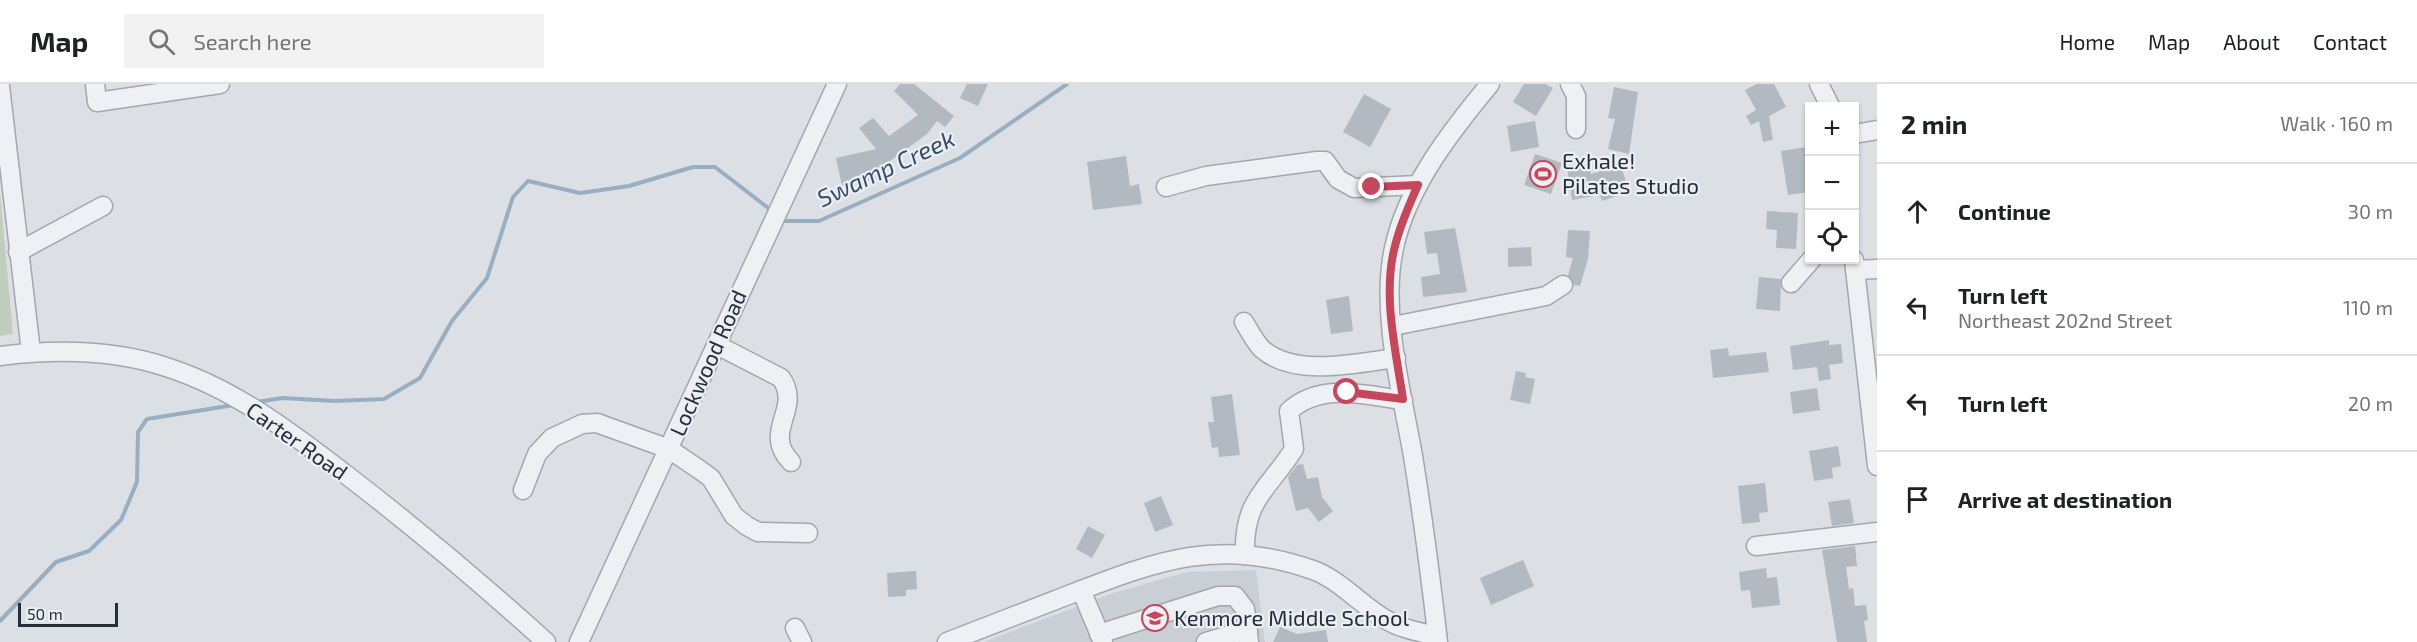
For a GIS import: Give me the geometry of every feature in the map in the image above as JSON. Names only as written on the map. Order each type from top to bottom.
[{"type":"street","points":[[95,84],[97,102],[220,84]]},
{"type":"street","name":"Lockwood Road","points":[[579,642],[837,84]]},
{"type":"street","points":[[947,642],[1145,566],[1184,556],[1245,555],[1273,557],[1317,572],[1386,620],[1438,639],[1396,357],[1391,292],[1394,248],[1418,185],[1467,112],[1490,84]]},
{"type":"street","points":[[1570,84],[1576,96],[1576,129]]},
{"type":"street","points":[[1819,84],[1828,102]]},
{"type":"street","points":[[0,86],[31,352]]},
{"type":"street","points":[[1859,133],[1877,130]]},
{"type":"street","points":[[1166,187],[1206,176],[1317,160],[1325,161],[1338,179],[1354,188],[1418,185]]},
{"type":"street","points":[[18,252],[103,206]]},
{"type":"street","points":[[1791,283],[1808,264]]},
{"type":"street","points":[[1877,269],[1854,265],[1873,390],[1877,466]]},
{"type":"street","points":[[1393,326],[1546,296],[1563,285]]},
{"type":"street","points":[[1244,322],[1262,349],[1279,358],[1310,366],[1344,367],[1396,357]]},
{"type":"street","points":[[717,345],[781,378],[785,384],[789,392],[788,402],[778,435],[779,446],[791,462]]},
{"type":"street","name":"Carter Road","points":[[0,356],[70,351],[109,354],[165,366],[216,386],[282,425],[387,506],[546,642]]},
{"type":"street","points":[[1245,555],[1245,532],[1248,518],[1261,492],[1294,449],[1289,411],[1300,400],[1332,392],[1403,399]]},
{"type":"street","points":[[523,490],[537,454],[552,438],[582,424],[597,423],[669,449],[711,478],[734,516],[758,532],[808,533]]},
{"type":"street","points":[[1756,546],[1877,532]]},
{"type":"street","points":[[1081,590],[1101,638],[1218,596],[1235,596],[1245,609],[1249,636],[1206,642]]},
{"type":"shaded area","name":"Kenmore Middle School","points":[[1256,570],[1265,642],[984,642],[1113,593],[1187,572]]},
{"type":"green space","points":[[0,192],[13,334],[0,336]]},
{"type":"building","points":[[900,84],[914,84],[954,116],[945,127],[937,121],[927,134],[875,172],[876,179],[842,186],[836,158],[876,149],[859,128],[873,118],[889,136],[918,115],[894,91]]},
{"type":"building","points":[[967,84],[988,84],[978,106],[960,98]]},
{"type":"building","points":[[1524,84],[1545,84],[1553,88],[1536,116],[1513,102]]},
{"type":"building","points":[[1757,84],[1774,84],[1786,107],[1769,116],[1773,140],[1763,142],[1759,121],[1751,125],[1746,116],[1756,110],[1745,90]]},
{"type":"building","points":[[1614,87],[1638,92],[1629,154],[1608,149],[1615,119],[1608,118]]},
{"type":"building","points":[[1364,94],[1391,109],[1370,147],[1343,132]]},
{"type":"building","points":[[1535,121],[1539,147],[1511,152],[1507,126]]},
{"type":"building","points":[[1805,147],[1805,193],[1788,195],[1781,151]]},
{"type":"building","name":"Exhale! Pilates Studio","points":[[1535,154],[1562,163],[1551,194],[1524,185]]},
{"type":"building","points":[[1126,156],[1130,186],[1139,184],[1142,204],[1093,210],[1087,162]]},
{"type":"building","points":[[1589,164],[1591,174],[1621,165],[1629,192],[1602,201],[1600,195],[1572,200],[1567,168]]},
{"type":"building","points":[[1767,211],[1798,213],[1796,249],[1776,248],[1777,230],[1766,229]]},
{"type":"building","points":[[1455,228],[1467,292],[1423,297],[1421,277],[1440,274],[1437,253],[1427,254],[1424,232]]},
{"type":"building","points":[[1568,230],[1590,231],[1588,259],[1580,286],[1574,285],[1568,275],[1573,258],[1566,257]]},
{"type":"building","points":[[1531,247],[1532,266],[1508,267],[1508,248]]},
{"type":"building","points":[[1759,277],[1781,279],[1780,311],[1756,309]]},
{"type":"building","points":[[1349,296],[1353,331],[1331,334],[1326,300]]},
{"type":"building","points":[[1829,340],[1829,345],[1841,344],[1843,363],[1829,365],[1831,379],[1819,381],[1817,367],[1793,370],[1790,346]]},
{"type":"building","points":[[1728,348],[1729,356],[1766,352],[1769,372],[1713,378],[1710,350]]},
{"type":"building","points":[[1516,371],[1526,373],[1525,377],[1535,379],[1530,404],[1510,400]]},
{"type":"building","points":[[1817,388],[1820,410],[1793,414],[1790,392]]},
{"type":"building","points":[[1232,394],[1240,455],[1219,457],[1218,447],[1212,448],[1208,422],[1214,422],[1211,397]]},
{"type":"building","points":[[1838,446],[1841,466],[1832,468],[1833,478],[1814,481],[1809,451]]},
{"type":"building","points":[[1303,464],[1307,479],[1318,477],[1322,497],[1333,511],[1319,522],[1308,508],[1296,511],[1288,477],[1297,465]]},
{"type":"building","points":[[1765,483],[1768,512],[1759,513],[1760,522],[1742,524],[1738,486]]},
{"type":"building","points":[[1161,496],[1173,525],[1155,532],[1144,503]]},
{"type":"building","points":[[1850,499],[1854,523],[1832,526],[1828,502]]},
{"type":"building","points":[[1088,526],[1105,535],[1092,558],[1076,549]]},
{"type":"building","points":[[1855,546],[1857,566],[1846,567],[1849,589],[1853,588],[1855,606],[1866,605],[1868,620],[1864,621],[1867,642],[1837,642],[1822,550]]},
{"type":"building","points":[[1523,560],[1534,586],[1491,605],[1480,578]]},
{"type":"building","points":[[1766,568],[1767,578],[1777,577],[1780,605],[1752,608],[1750,590],[1741,591],[1739,572]]},
{"type":"building","points":[[916,571],[917,589],[906,590],[906,596],[888,597],[887,573]]},
{"type":"building","points":[[1280,627],[1297,634],[1326,630],[1328,642],[1273,642]]},
{"type":"waterway","name":"Swamp Creek","points":[[780,217],[784,221],[819,221],[960,158],[1067,84]]},
{"type":"waterway","name":"Swamp Creek","points":[[257,402],[282,398],[335,401],[384,399],[420,378],[452,321],[487,278],[513,197],[528,181],[580,193],[629,186],[693,167],[715,167],[772,211]]},
{"type":"waterway","name":"Swamp Creek","points":[[0,621],[56,562],[89,551],[121,520],[137,482],[138,432],[147,419],[234,405]]},
{"type":"place","name":"Exhale! Pilates Studio","points":[[1543,174]]},
{"type":"place","name":"Kenmore Middle School","points":[[1155,618]]},
{"type":"route","points":[[1347,392],[1403,399],[1393,326],[1391,292],[1394,248],[1405,213],[1418,185],[1372,187]]}]
